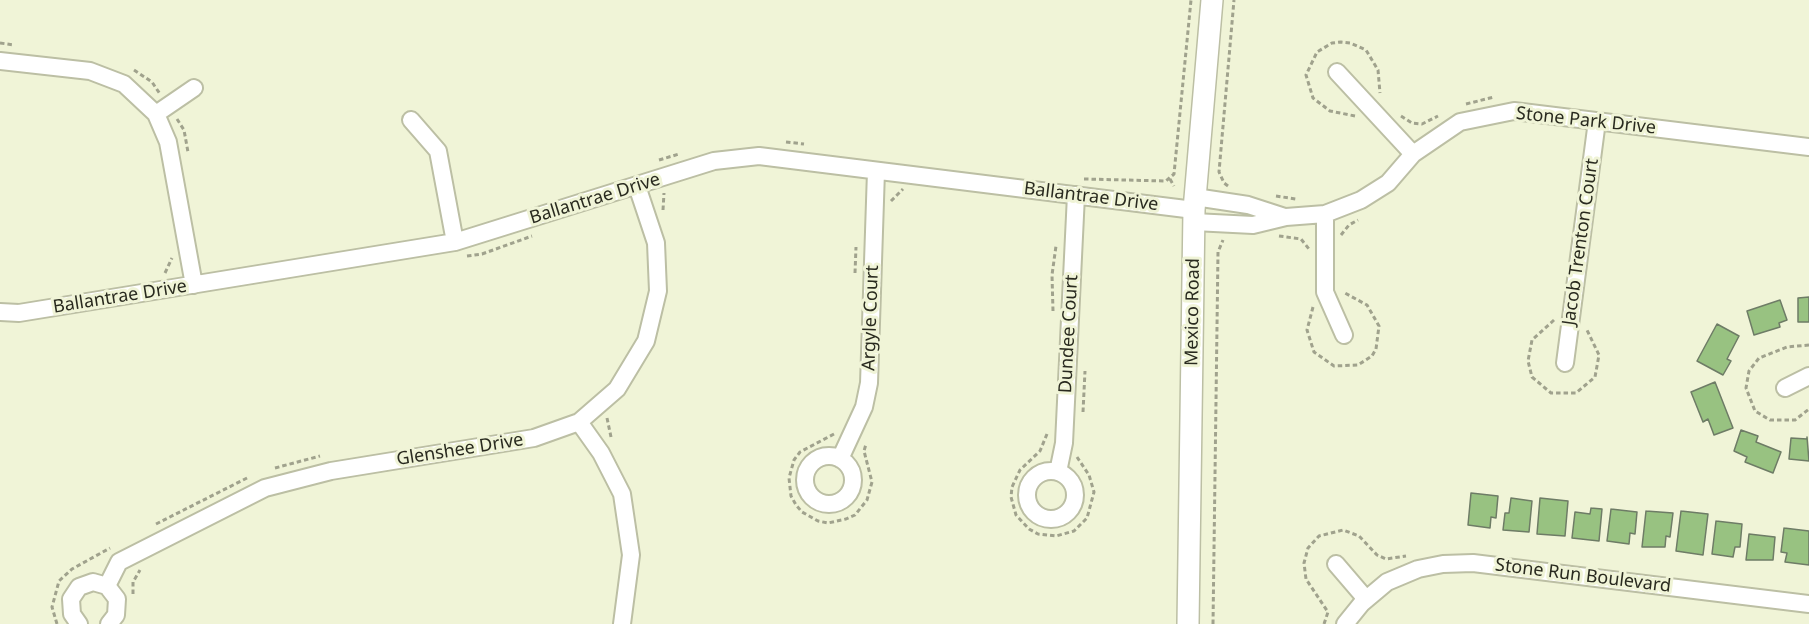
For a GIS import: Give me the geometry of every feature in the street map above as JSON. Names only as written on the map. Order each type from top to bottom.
[{"type":"street","name":"Mexico Road","points":[[1188,624],[1194,210],[1212,0]]},
{"type":"street","points":[[0,61],[90,71],[124,84],[162,110],[194,285]]},
{"type":"street","points":[[1337,72],[1413,154]]},
{"type":"street","points":[[162,110],[194,88]]},
{"type":"street","name":"Stone Park Drive","points":[[1194,210],[1253,225],[1286,218],[1325,214],[1361,201],[1388,183],[1413,154],[1460,122],[1514,111],[1809,147]]},
{"type":"street","points":[[411,120],[438,151],[457,250]]},
{"type":"street","name":"Jacob Trenton Court","points":[[1565,363],[1597,121]]},
{"type":"street","name":"Ballantrae Drive","points":[[0,312],[19,313],[194,285],[457,250],[714,161],[759,156],[876,171],[1077,187],[1194,210]]},
{"type":"street","name":"Argyle Court","points":[[840,459],[864,407],[869,383],[876,171]]},
{"type":"street","name":"Glenshee Drive","points":[[108,586],[119,562],[265,488],[331,471],[534,438],[579,422],[617,389],[646,340],[658,291],[656,243],[637,186]]},
{"type":"street","name":"Dundee Court","points":[[1058,472],[1064,443],[1077,187]]},
{"type":"street","name":"Stone Park Drive","points":[[1194,210],[1248,205],[1286,218]]},
{"type":"street","points":[[1325,214],[1325,292],[1344,335]]},
{"type":"street","points":[[1785,388],[1809,376]]},
{"type":"street","points":[[579,422],[601,453],[622,494],[631,555],[622,624]]},
{"type":"street","name":"Stone Run Boulevard","points":[[1345,624],[1366,599],[1387,582],[1418,569],[1443,564],[1473,563],[1809,604]]},
{"type":"street","points":[[1336,564],[1366,599]]},
{"type":"street","points":[[79,624],[70,607],[74,593],[86,583],[93,582],[108,586],[117,599],[116,615],[109,624]]},
{"type":"path","points":[[1170,179],[1176,170],[1191,0]]},
{"type":"path","points":[[1234,0],[1219,172],[1224,183],[1235,189]]},
{"type":"path","points":[[0,43],[22,46]]},
{"type":"path","points":[[123,66],[152,82],[162,110],[184,130],[188,154]]},
{"type":"path","points":[[779,141],[812,145]]},
{"type":"path","points":[[651,163],[683,153]]},
{"type":"path","points":[[1170,179],[1174,186]]},
{"type":"path","points":[[1077,187],[1170,179]]},
{"type":"path","points":[[1270,195],[1300,199]]},
{"type":"path","points":[[1340,237],[1349,225],[1359,219]]},
{"type":"path","points":[[457,250],[482,254],[538,234]]},
{"type":"path","points":[[1273,236],[1293,236],[1301,239],[1309,249],[1309,258]]},
{"type":"path","points":[[1213,624],[1218,252],[1225,237]]},
{"type":"path","points":[[155,275],[166,273],[172,262],[171,250]]},
{"type":"path","points":[[1312,302],[1314,310],[1307,330],[1308,338],[1320,358],[1342,368],[1366,362],[1376,349],[1379,326],[1372,311],[1366,305],[1347,296],[1341,286]]},
{"type":"path","points":[[271,469],[323,455]]},
{"type":"path","points":[[146,529],[219,490],[253,475]]},
{"type":"path","points":[[57,624],[52,607],[59,581],[72,569],[114,546]]},
{"type":"path","points":[[134,602],[133,582],[142,567]]},
{"type":"building","points":[[1809,297],[1809,322],[1798,322],[1798,298]]},
{"type":"building","points":[[1780,300],[1787,320],[1779,323],[1780,327],[1754,335],[1747,311]]},
{"type":"building","points":[[1717,324],[1739,336],[1727,359],[1731,361],[1723,375],[1697,361]]},
{"type":"building","points":[[1715,382],[1733,428],[1714,435],[1708,419],[1703,422],[1691,392]]},
{"type":"building","points":[[1741,430],[1758,436],[1756,442],[1781,452],[1773,473],[1745,462],[1747,457],[1734,451]]},
{"type":"building","points":[[1807,437],[1809,461],[1789,459],[1791,438],[1807,439]]},
{"type":"building","points":[[1471,493],[1498,496],[1496,518],[1491,517],[1490,528],[1468,525]]},
{"type":"building","points":[[1511,498],[1532,501],[1529,532],[1503,530],[1505,513],[1509,513]]},
{"type":"building","points":[[1540,498],[1568,501],[1565,536],[1537,534]]},
{"type":"building","points":[[1591,508],[1602,509],[1599,541],[1572,538],[1575,512],[1590,514]]},
{"type":"building","points":[[1611,509],[1637,512],[1635,534],[1630,533],[1629,544],[1607,541]]},
{"type":"building","points":[[1646,511],[1673,513],[1670,537],[1666,536],[1665,547],[1642,547]]},
{"type":"building","points":[[1681,511],[1708,514],[1703,555],[1676,551]]},
{"type":"building","points":[[1716,521],[1742,524],[1740,547],[1735,547],[1733,557],[1712,554]]},
{"type":"building","points":[[1784,528],[1809,531],[1809,565],[1785,562],[1787,553],[1781,552]]},
{"type":"building","points":[[1749,534],[1775,537],[1773,560],[1746,560]]}]
